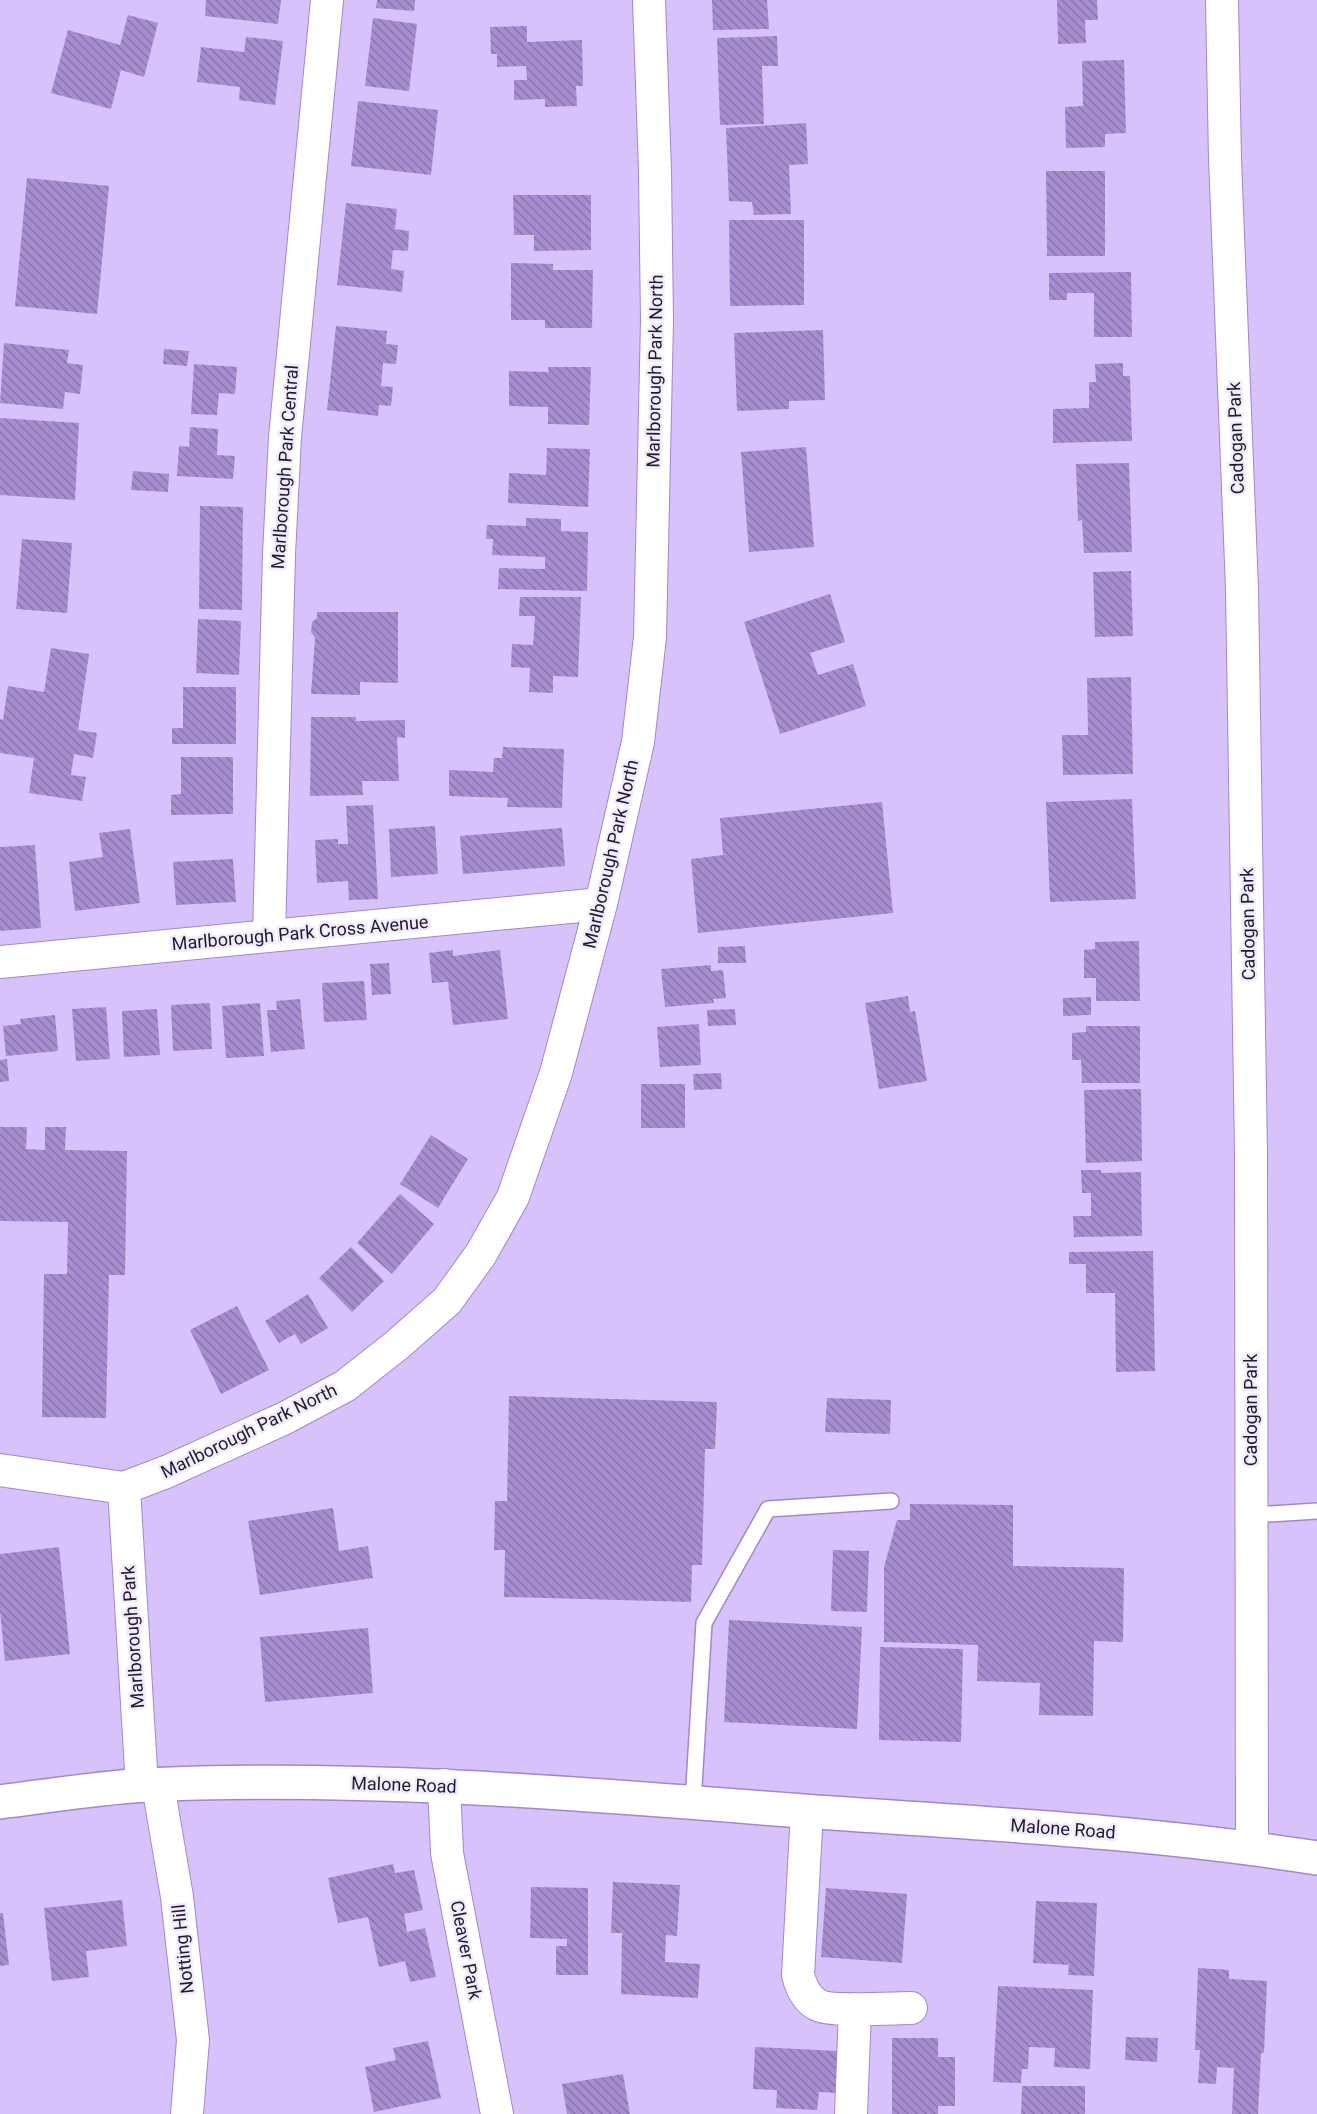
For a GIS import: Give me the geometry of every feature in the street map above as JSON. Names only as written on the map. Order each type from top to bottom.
[{"type":"main road","name":"Malone Road","points":[[0,1802],[150,1785],[301,1782],[444,1785],[1134,1835],[1252,1848],[1317,1858]]},
{"type":"street","name":"Marlborough Park Central","points":[[270,936],[279,554],[285,437],[327,0]]},
{"type":"street","name":"Marlborough Park North","points":[[124,1488],[166,1472],[285,1418],[345,1386],[447,1301],[481,1254],[513,1197],[556,1073],[601,904],[638,742],[650,637],[657,321],[656,171],[650,0]]},
{"type":"street","name":"Cadogan Park","points":[[1222,0],[1225,159],[1242,590],[1251,1154],[1252,1848]]},
{"type":"street","name":"Marlborough Park Cross Avenue","points":[[0,962],[601,904]]},
{"type":"street","points":[[0,1470],[124,1488]]},
{"type":"street","name":"Marlborough Park","points":[[124,1488],[150,1785]]},
{"type":"street","name":"Notting Hill","points":[[150,1785],[177,1897],[193,2040],[187,2114]]},
{"type":"street","name":"Cleaver Park","points":[[444,1785],[447,1853],[497,2114]]},
{"type":"street","points":[[807,1811],[798,1975],[801,1989],[819,2006],[855,2009],[911,2008]]},
{"type":"street","points":[[851,2114],[855,2009]]},
{"type":"lane","points":[[693,1802],[704,1623],[768,1509],[891,1501]]},
{"type":"lane","points":[[1252,1515],[1317,1511]]},
{"type":"building","points":[[206,0],[281,0],[278,24],[205,16]]},
{"type":"building","points":[[377,0],[415,0],[414,11],[376,8]]},
{"type":"building","points":[[712,0],[767,0],[769,29],[713,30]]},
{"type":"building","points":[[1057,0],[1097,0],[1098,20],[1085,20],[1086,43],[1058,44]]},
{"type":"building","points":[[128,15],[158,23],[144,77],[121,70],[111,109],[51,93],[68,30],[120,45]]},
{"type":"building","points":[[373,18],[417,24],[409,91],[365,86]]},
{"type":"building","points":[[527,26],[527,42],[582,40],[583,86],[576,86],[577,106],[545,107],[545,99],[514,100],[514,80],[527,80],[526,66],[497,67],[497,54],[491,54],[490,27]]},
{"type":"building","points":[[777,36],[778,66],[762,66],[764,124],[720,125],[717,38]]},
{"type":"building","points":[[246,37],[283,41],[275,105],[239,100],[240,87],[197,82],[201,47],[244,52]]},
{"type":"building","points":[[1124,60],[1126,133],[1105,134],[1105,147],[1066,148],[1065,107],[1083,106],[1082,61]]},
{"type":"building","points":[[358,101],[438,110],[431,175],[351,166]]},
{"type":"building","points":[[806,123],[808,164],[789,165],[791,214],[754,215],[752,202],[729,201],[726,128]]},
{"type":"building","points":[[1046,171],[1105,171],[1105,256],[1047,256]]},
{"type":"building","points":[[27,178],[109,186],[97,314],[15,306]]},
{"type":"building","points":[[513,195],[591,195],[591,250],[534,251],[534,235],[514,235]]},
{"type":"building","points":[[346,203],[397,209],[395,229],[409,231],[408,251],[393,250],[391,269],[404,271],[402,292],[337,285]]},
{"type":"building","points":[[729,220],[804,220],[804,305],[730,306]]},
{"type":"building","points":[[511,263],[553,264],[553,270],[593,270],[592,328],[545,328],[545,320],[511,320]]},
{"type":"building","points":[[1131,272],[1132,337],[1094,337],[1094,293],[1067,293],[1067,300],[1049,300],[1049,273]]},
{"type":"building","points":[[336,326],[387,331],[386,344],[398,345],[396,364],[383,363],[381,386],[393,387],[391,406],[379,405],[378,416],[327,410]]},
{"type":"building","points":[[823,330],[825,400],[789,401],[789,409],[737,411],[734,333]]},
{"type":"building","points":[[4,343],[69,350],[67,363],[83,365],[80,394],[65,392],[63,409],[0,403]]},
{"type":"building","points":[[164,349],[189,351],[187,366],[163,364]]},
{"type":"building","points":[[1123,363],[1123,376],[1130,376],[1132,441],[1053,443],[1053,409],[1089,408],[1089,382],[1096,382],[1095,364]]},
{"type":"building","points":[[194,364],[237,367],[235,394],[219,393],[217,415],[191,414]]},
{"type":"building","points":[[548,367],[591,367],[589,425],[548,424],[548,407],[509,406],[509,371],[549,372]]},
{"type":"building","points":[[0,418],[79,423],[75,500],[0,495]]},
{"type":"building","points":[[190,427],[218,429],[217,455],[235,456],[233,479],[177,476],[179,446],[189,447]]},
{"type":"building","points":[[806,447],[814,547],[749,552],[741,452]]},
{"type":"building","points":[[547,448],[590,449],[588,507],[508,503],[509,473],[546,475]]},
{"type":"building","points":[[1129,463],[1132,552],[1084,553],[1082,520],[1078,521],[1076,464]]},
{"type":"building","points":[[133,471],[169,474],[168,492],[131,490]]},
{"type":"building","points":[[200,506],[243,507],[242,610],[199,609]]},
{"type":"building","points":[[526,518],[561,519],[561,531],[588,532],[587,591],[498,589],[499,568],[545,569],[545,557],[492,555],[493,539],[486,539],[487,525],[526,526]]},
{"type":"building","points":[[22,539],[72,543],[67,613],[16,609]]},
{"type":"building","points":[[1131,571],[1133,636],[1095,637],[1093,572]]},
{"type":"building","points":[[830,594],[845,642],[810,653],[818,675],[853,664],[866,706],[780,734],[744,622]]},
{"type":"building","points":[[520,597],[581,597],[578,677],[553,676],[553,693],[529,692],[530,668],[511,667],[512,644],[533,645],[535,616],[519,616]]},
{"type":"building","points":[[317,612],[398,612],[398,683],[360,682],[360,695],[311,694],[315,638],[311,632],[312,622],[317,618]]},
{"type":"building","points":[[198,619],[241,621],[239,675],[196,673]]},
{"type":"building","points":[[51,648],[89,654],[78,730],[97,733],[93,758],[74,754],[71,775],[86,777],[82,801],[29,793],[34,758],[0,753],[0,719],[3,720],[8,686],[44,692]]},
{"type":"building","points":[[1131,677],[1133,774],[1063,775],[1062,735],[1088,735],[1087,678]]},
{"type":"building","points":[[183,687],[236,687],[236,744],[172,744],[172,728],[183,728]]},
{"type":"building","points":[[311,717],[356,717],[356,721],[405,720],[405,738],[397,737],[399,781],[362,781],[363,795],[310,796]]},
{"type":"building","points":[[503,747],[564,749],[562,808],[507,807],[508,798],[449,796],[449,770],[493,772],[494,758],[502,758]]},
{"type":"building","points":[[181,757],[233,757],[233,814],[171,815],[171,795],[181,794]]},
{"type":"building","points":[[1132,799],[1136,899],[1050,902],[1046,802]]},
{"type":"building","points":[[882,802],[893,913],[698,933],[691,859],[723,855],[720,818]]},
{"type":"building","points":[[373,805],[378,899],[349,900],[348,881],[317,883],[315,840],[338,839],[338,844],[348,844],[346,806]]},
{"type":"building","points":[[435,826],[438,874],[391,877],[389,829]]},
{"type":"building","points":[[562,828],[565,866],[463,874],[460,836]]},
{"type":"building","points":[[130,829],[140,903],[75,911],[69,862],[103,857],[99,833]]},
{"type":"building","points":[[35,845],[41,928],[0,931],[0,847]]},
{"type":"building","points":[[233,859],[236,902],[176,905],[173,862]]},
{"type":"building","points":[[1139,941],[1140,1001],[1096,1001],[1096,978],[1084,978],[1084,950],[1095,949],[1095,942]]},
{"type":"building","points":[[745,946],[746,963],[718,963],[718,947]]},
{"type":"building","points":[[453,950],[453,956],[500,950],[508,1019],[453,1025],[448,982],[432,983],[429,953]]},
{"type":"building","points":[[389,963],[391,994],[372,995],[370,964]]},
{"type":"building","points":[[711,965],[711,971],[723,970],[726,998],[713,999],[714,1003],[665,1007],[661,969]]},
{"type":"building","points":[[364,981],[367,1020],[324,1022],[322,983]]},
{"type":"building","points":[[908,996],[910,1012],[915,1011],[927,1081],[879,1089],[865,1003]]},
{"type":"building","points":[[1091,997],[1091,1015],[1063,1016],[1063,998]]},
{"type":"building","points":[[300,999],[305,1049],[271,1052],[267,1010],[277,1010],[276,1001]]},
{"type":"building","points":[[210,1003],[212,1049],[173,1051],[171,1005]]},
{"type":"building","points":[[260,1003],[264,1056],[226,1058],[222,1006]]},
{"type":"building","points":[[106,1007],[110,1059],[76,1061],[72,1009]]},
{"type":"building","points":[[157,1009],[160,1055],[124,1057],[122,1011]]},
{"type":"building","points":[[735,1009],[736,1025],[708,1026],[707,1010]]},
{"type":"building","points":[[55,1015],[58,1051],[6,1056],[3,1026],[21,1024],[20,1019]]},
{"type":"building","points":[[699,1024],[701,1065],[660,1067],[657,1027]]},
{"type":"building","points":[[1086,1026],[1140,1026],[1140,1083],[1082,1083],[1081,1060],[1072,1060],[1072,1033],[1086,1032]]},
{"type":"building","points":[[7,1059],[9,1081],[0,1082],[0,1060]]},
{"type":"building","points":[[721,1073],[722,1089],[694,1090],[693,1074]]},
{"type":"building","points":[[641,1084],[685,1084],[685,1128],[641,1128]]},
{"type":"building","points":[[1141,1089],[1142,1161],[1086,1163],[1084,1090]]},
{"type":"building","points":[[0,1127],[27,1127],[26,1149],[45,1150],[45,1127],[66,1127],[65,1150],[127,1151],[125,1275],[109,1275],[106,1418],[42,1417],[44,1274],[67,1274],[68,1222],[0,1221]]},
{"type":"building","points":[[431,1135],[468,1159],[438,1208],[400,1184]]},
{"type":"building","points":[[1081,1170],[1101,1170],[1101,1173],[1141,1172],[1142,1236],[1074,1237],[1073,1216],[1091,1216],[1091,1193],[1082,1193]]},
{"type":"building","points":[[400,1194],[434,1224],[392,1274],[357,1243]]},
{"type":"building","points":[[351,1247],[384,1281],[352,1312],[319,1278]]},
{"type":"building","points":[[1153,1251],[1155,1371],[1116,1372],[1115,1293],[1086,1293],[1086,1264],[1069,1264],[1069,1252]]},
{"type":"building","points":[[308,1294],[328,1328],[301,1344],[295,1334],[279,1343],[265,1321]]},
{"type":"building","points":[[237,1306],[269,1370],[221,1394],[190,1330]]},
{"type":"building","points":[[509,1396],[717,1402],[715,1449],[705,1449],[702,1565],[692,1565],[691,1602],[504,1597],[505,1550],[494,1550],[495,1501],[507,1501]]},
{"type":"building","points":[[827,1398],[891,1400],[890,1434],[825,1432]]},
{"type":"building","points":[[910,1504],[1013,1505],[1013,1566],[1124,1568],[1123,1642],[1094,1641],[1093,1716],[1039,1715],[1040,1683],[977,1681],[978,1645],[884,1642],[884,1567],[897,1520],[910,1520]]},
{"type":"building","points":[[333,1508],[339,1551],[368,1546],[373,1578],[260,1595],[248,1521]]},
{"type":"building","points":[[59,1547],[70,1654],[5,1661],[0,1611],[0,1554]]},
{"type":"building","points":[[833,1550],[869,1551],[867,1612],[831,1611]]},
{"type":"building","points":[[729,1620],[862,1627],[857,1729],[724,1722]]},
{"type":"building","points":[[368,1628],[373,1693],[265,1702],[260,1637]]},
{"type":"building","points":[[880,1647],[963,1649],[961,1742],[879,1740]]},
{"type":"building","points":[[393,1864],[395,1873],[414,1870],[423,1910],[404,1914],[407,1932],[425,1928],[436,1977],[410,1982],[405,1961],[379,1967],[368,1917],[338,1923],[328,1878]]},
{"type":"building","points":[[613,1882],[680,1885],[677,1936],[666,1935],[665,1962],[700,1964],[698,1998],[621,1994],[622,1933],[611,1933]]},
{"type":"building","points":[[531,1887],[588,1888],[588,1975],[556,1975],[556,1946],[567,1946],[567,1939],[530,1938]]},
{"type":"building","points":[[826,1888],[907,1894],[902,1963],[821,1957]]},
{"type":"building","points":[[122,1900],[127,1946],[86,1951],[89,1977],[52,1981],[44,1908]]},
{"type":"building","points":[[1036,1901],[1097,1903],[1094,1976],[1068,1975],[1069,1965],[1033,1963]]},
{"type":"building","points":[[0,1913],[3,1913],[9,1965],[0,1966]]},
{"type":"building","points":[[1198,1968],[1229,1970],[1229,1979],[1267,1981],[1264,2053],[1261,2053],[1258,2114],[1232,2114],[1234,2068],[1217,2067],[1216,2084],[1198,2083],[1200,2050],[1195,2050]]},
{"type":"building","points":[[998,1986],[1093,1990],[1090,2069],[1054,2067],[1055,2048],[1029,2047],[1028,2069],[1022,2069],[1021,2083],[993,2082]]},
{"type":"building","points":[[1126,2037],[1158,2038],[1157,2062],[1125,2060]]},
{"type":"building","points":[[892,2038],[938,2038],[938,2057],[955,2057],[955,2106],[938,2106],[938,2114],[892,2114]]},
{"type":"building","points":[[428,2041],[441,2098],[374,2112],[365,2067],[396,2060],[393,2048]]},
{"type":"building","points":[[755,2047],[838,2051],[836,2093],[819,2092],[817,2110],[776,2108],[777,2090],[753,2089]]},
{"type":"building","points":[[623,2074],[630,2114],[567,2114],[562,2084]]},
{"type":"building","points":[[1022,2086],[1085,2086],[1085,2114],[1021,2114]]}]
